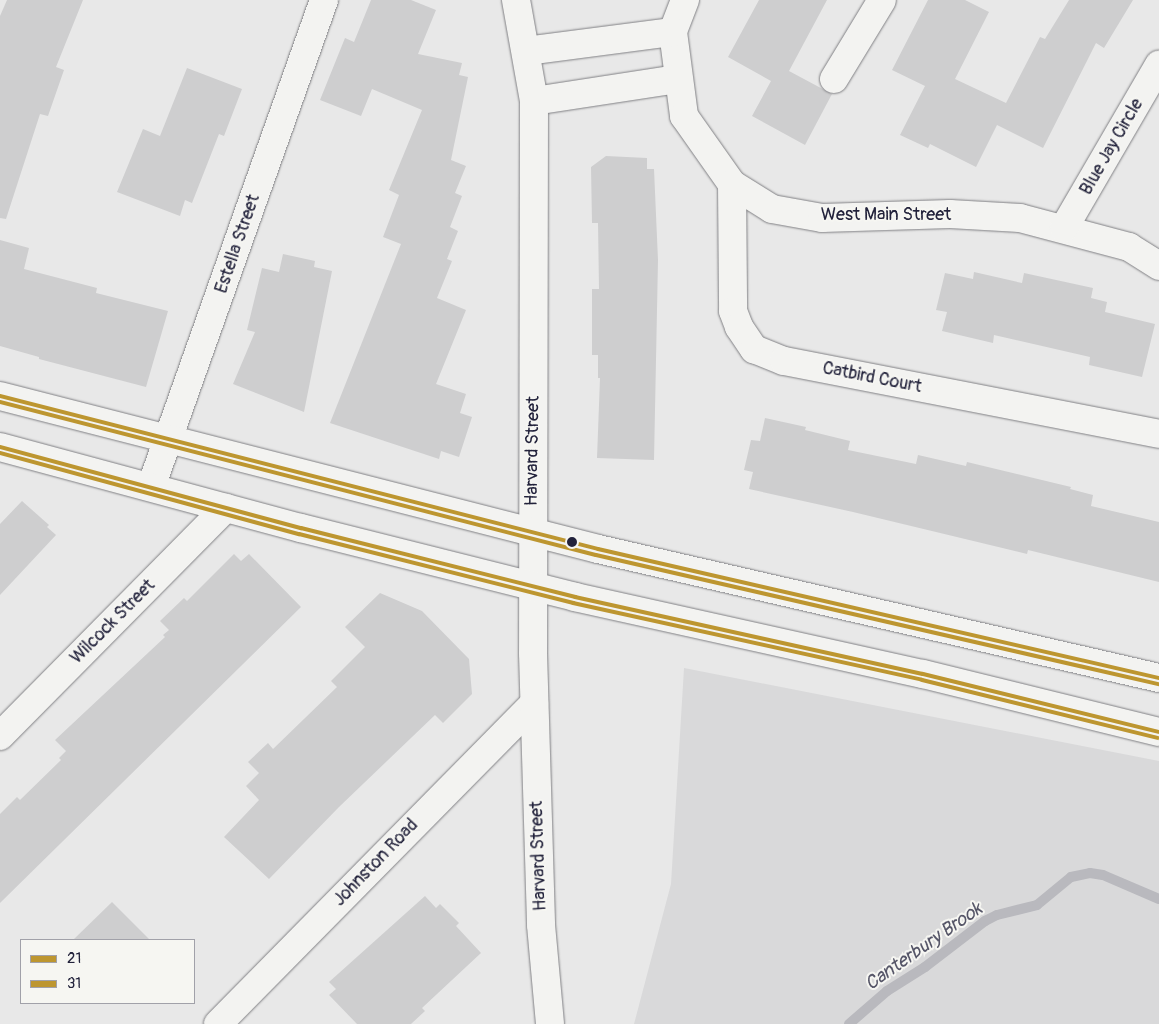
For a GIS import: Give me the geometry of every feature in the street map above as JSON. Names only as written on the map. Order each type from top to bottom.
[{"type":"main road","name":"Estella Street","points":[[151,487],[324,0]]},
{"type":"main road","name":"Harvard Street","points":[[516,0],[534,101],[535,327],[532,533],[534,703],[541,925],[550,1024]]},
{"type":"main road","name":"West Main Street","points":[[685,0],[673,32],[684,116],[732,184],[772,210],[822,218],[950,214],[1020,218],[1064,228],[1129,247],[1159,266]]},
{"type":"main road","points":[[834,79],[882,0]]},
{"type":"main road","points":[[526,51],[673,32]]},
{"type":"main road","name":"Blue Jay Circle","points":[[1064,228],[1159,65]]},
{"type":"main road","points":[[534,101],[678,79]]},
{"type":"main road","name":"Catbird Court","points":[[732,184],[733,312],[739,327],[754,349],[784,361],[1159,434]]},
{"type":"main road","points":[[0,396],[168,441],[532,533],[1159,678]]},
{"type":"main road","points":[[0,447],[226,508],[532,586],[922,674],[1159,732]]},
{"type":"main road","name":"Wilcock Street","points":[[0,736],[226,508]]},
{"type":"main road","name":"Johnston Road","points":[[218,1024],[534,703]]},
{"type":"shaded area","points":[[684,668],[1159,761],[1159,1024],[634,1024],[671,884]]},
{"type":"building","points":[[7,0],[83,0],[56,67],[64,70],[48,116],[40,114],[6,219],[0,218],[0,16]]},
{"type":"building","points":[[371,0],[411,0],[436,10],[418,54],[462,63],[459,75],[468,77],[451,160],[466,166],[455,193],[462,196],[450,227],[458,231],[447,259],[452,261],[437,298],[466,310],[436,384],[466,394],[460,413],[472,417],[459,457],[441,451],[439,459],[330,423],[401,244],[383,237],[399,195],[389,190],[422,110],[372,89],[361,116],[320,100],[345,38],[354,42]]},
{"type":"building","points":[[759,0],[827,0],[789,71],[832,94],[805,145],[752,116],[771,81],[728,57]]},
{"type":"building","points":[[928,0],[965,0],[989,12],[955,79],[1006,103],[1040,37],[1045,39],[1069,0],[1133,0],[1104,48],[1096,43],[1043,148],[997,125],[976,167],[930,144],[928,148],[900,135],[925,86],[892,70]]},
{"type":"building","points":[[187,68],[242,89],[224,136],[219,134],[192,203],[185,200],[180,216],[117,192],[143,129],[160,136]]},
{"type":"building","points":[[606,156],[647,158],[647,169],[654,169],[658,260],[654,460],[597,458],[600,378],[598,378],[598,355],[592,355],[592,289],[599,289],[598,223],[592,223],[591,167]]},
{"type":"building","points":[[0,240],[29,248],[24,269],[97,288],[96,293],[168,311],[146,387],[39,359],[39,357],[0,346]]},
{"type":"building","points":[[283,254],[315,261],[314,267],[332,271],[304,412],[233,384],[255,332],[247,330],[262,268],[279,272]]},
{"type":"building","points":[[974,272],[1022,283],[1024,273],[1093,288],[1091,298],[1107,302],[1105,312],[1155,324],[1142,377],[1089,365],[1090,357],[994,335],[993,343],[942,331],[947,312],[936,310],[945,273],[973,279]]},
{"type":"building","points":[[765,418],[806,427],[805,430],[850,441],[848,450],[916,464],[918,455],[966,466],[967,462],[1071,487],[1070,489],[1093,495],[1091,506],[1159,522],[1159,582],[1028,550],[1027,554],[749,489],[753,472],[744,470],[751,440],[760,441]]},
{"type":"building","points":[[22,501],[49,525],[47,527],[56,535],[0,595],[0,524]]},
{"type":"building","points":[[234,554],[241,561],[249,554],[301,607],[0,903],[0,814],[17,797],[20,800],[61,760],[59,758],[66,751],[55,740],[165,637],[163,635],[169,630],[160,621],[184,598],[187,601]]},
{"type":"building","points":[[380,593],[422,611],[469,659],[472,694],[443,723],[435,715],[339,807],[269,879],[224,837],[259,800],[246,786],[259,773],[248,762],[268,743],[273,749],[337,687],[331,681],[365,647],[345,627]]},
{"type":"building","points":[[425,896],[436,908],[440,904],[459,923],[456,926],[481,953],[422,1008],[425,1011],[411,1024],[357,1024],[329,995],[336,989],[329,982]]},
{"type":"building","points":[[112,902],[149,939],[74,939]]},
{"type":"waterway","name":"Canterbury Brook","points":[[849,1024],[887,991],[925,967],[985,921],[997,915],[1037,905],[1071,877],[1090,873],[1103,875],[1159,899]]},
{"type":"transit line","name":"21","points":[[0,396],[598,549],[1159,678]]},
{"type":"transit line","name":"31","points":[[0,402],[596,555],[1158,684]]},
{"type":"transit line","name":"21","points":[[0,447],[301,528],[575,597],[923,674],[1159,732]]},
{"type":"transit line","name":"31","points":[[0,453],[299,534],[573,603],[922,680],[1158,738]]}]
